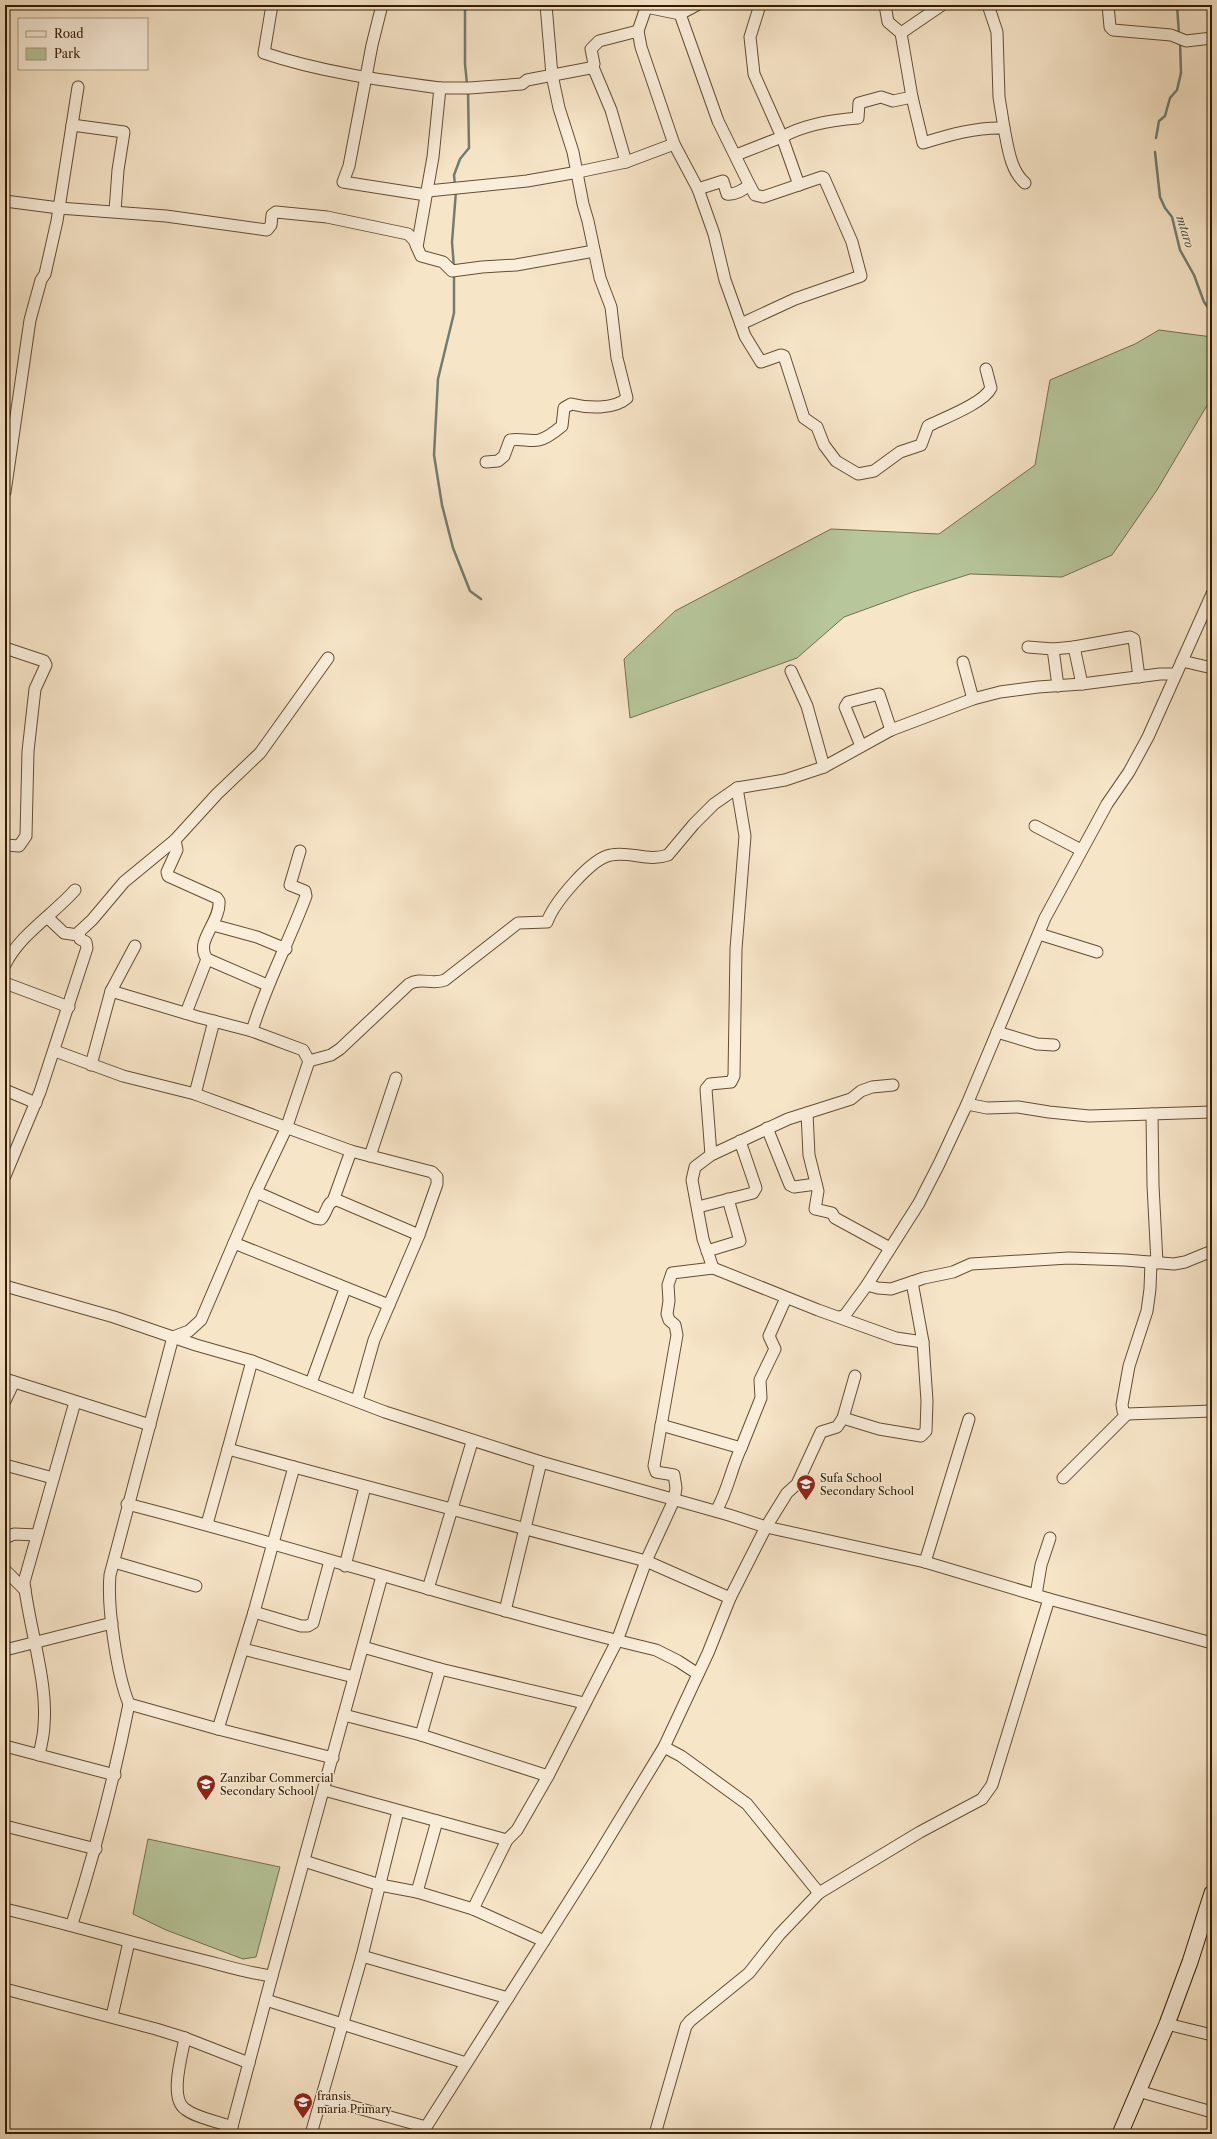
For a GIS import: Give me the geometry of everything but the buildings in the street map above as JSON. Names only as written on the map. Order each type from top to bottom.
[{"type":"street","points":[[272,5],[264,53],[290,62],[366,78],[440,88],[466,88],[522,84],[527,80],[593,67]]},
{"type":"street","points":[[382,5],[349,166],[343,182],[427,193],[527,181],[578,172],[626,162],[674,144]]},
{"type":"street","points":[[486,462],[498,461],[504,456],[510,440],[517,438],[540,440],[554,433],[562,426],[564,408],[571,404],[584,407],[605,406],[623,402],[627,398],[617,358],[611,307],[600,278],[583,204],[578,172],[559,108],[552,75],[546,5]]},
{"type":"street","points":[[697,5],[680,14],[647,6],[638,31],[641,47],[674,144],[698,189],[714,234],[725,280],[745,336],[761,362],[781,355],[784,356],[804,418],[817,426],[824,445],[836,462],[858,474],[874,471],[900,452],[922,445],[928,426],[951,416],[988,396],[992,388],[986,369]]},
{"type":"street","points":[[758,5],[750,37],[754,74],[782,137],[799,185]]},
{"type":"street","points":[[885,5],[888,22],[901,33],[912,97],[923,143],[951,135],[990,128],[1004,128]]},
{"type":"street","points":[[901,33],[942,5]]},
{"type":"street","points":[[988,5],[996,32],[999,90],[1009,154],[1016,172],[1025,182]]},
{"type":"street","points":[[1108,5],[1110,27],[1113,30],[1171,35],[1179,39],[1212,38]]},
{"type":"street","points":[[680,14],[718,122],[755,195],[760,198],[822,177],[827,180],[852,242],[861,276],[795,299],[740,324]]},
{"type":"street","points":[[626,162],[611,110],[593,67],[594,64],[591,49],[594,44],[599,41],[638,31]]},
{"type":"street","points":[[5,492],[13,428],[31,314],[41,280],[45,274],[59,208],[78,87]]},
{"type":"street","points":[[417,246],[427,193],[440,88]]},
{"type":"street","points":[[736,155],[791,132],[828,121],[858,118],[859,103],[881,97],[894,101],[912,97]]},
{"type":"street","points":[[72,125],[124,132],[115,211]]},
{"type":"street","points":[[698,189],[723,181],[727,194],[731,195],[746,189],[749,184]]},
{"type":"street","points":[[5,201],[59,208],[115,211],[267,230],[271,225],[272,215],[276,212],[327,217],[408,234],[414,240],[424,258],[443,262],[454,271],[482,267],[516,266],[594,251]]},
{"type":"street","points":[[840,1317],[845,1314],[867,1285],[919,1202],[967,1104],[1039,934],[1081,850],[1107,804],[1129,772],[1212,594]]},
{"type":"street","points":[[1028,648],[1053,649],[1074,647],[1133,638],[1139,677]]},
{"type":"street","points":[[1074,647],[1082,684]]},
{"type":"street","points":[[5,648],[44,660],[46,665],[35,689],[28,751],[26,836],[19,846],[5,845]]},
{"type":"street","points":[[1053,649],[1058,686]]},
{"type":"street","points":[[78,935],[124,882],[175,840],[217,794],[260,753],[328,658]]},
{"type":"street","points":[[1182,661],[1212,668]]},
{"type":"street","points":[[963,662],[973,699]]},
{"type":"street","points":[[791,671],[807,706],[824,767]]},
{"type":"street","points":[[309,1061],[331,1055],[340,1049],[409,984],[419,980],[433,983],[445,980],[518,923],[547,922],[564,894],[585,870],[599,861],[610,855],[652,857],[668,855],[694,824],[714,804],[738,788],[748,785],[785,780],[824,767],[891,730],[973,699],[1000,692],[1176,674]]},
{"type":"street","points":[[862,746],[845,707],[848,702],[879,694],[891,730]]},
{"type":"street","points":[[711,1155],[706,1089],[710,1084],[731,1082],[734,1076],[736,949],[745,836],[738,788]]},
{"type":"street","points":[[1035,826],[1081,850]]},
{"type":"street","points":[[175,840],[177,850],[167,875],[218,898],[220,904],[202,948],[202,953],[207,959],[267,985]]},
{"type":"street","points":[[252,1031],[267,985],[286,948],[306,896],[305,891],[290,885],[300,851]]},
{"type":"street","points":[[5,965],[9,956],[22,940],[75,890]]},
{"type":"street","points":[[5,1176],[10,1154],[36,1102],[55,1052],[87,948],[86,942],[80,939],[78,935],[64,933],[48,917]]},
{"type":"street","points":[[212,925],[257,937],[286,948]]},
{"type":"street","points":[[1039,934],[1098,952]]},
{"type":"street","points":[[91,1065],[111,991],[135,946]]},
{"type":"street","points":[[186,1013],[207,959]]},
{"type":"street","points":[[5,983],[69,1007]]},
{"type":"street","points":[[111,991],[252,1031],[303,1050],[309,1061],[286,1129],[256,1192],[201,1320],[189,1331],[173,1337]]},
{"type":"street","points":[[195,1094],[214,1021]]},
{"type":"street","points":[[998,1032],[1037,1044],[1054,1045]]},
{"type":"street","points":[[55,1052],[146,1083],[195,1094],[286,1129],[351,1151],[432,1172],[437,1177],[437,1184],[419,1236],[368,1357],[357,1400]]},
{"type":"street","points":[[370,1156],[396,1078]]},
{"type":"street","points":[[713,1268],[707,1251],[692,1174],[695,1167],[711,1155],[788,1119],[851,1099],[861,1091],[872,1087],[893,1085]]},
{"type":"street","points":[[5,1090],[36,1102]]},
{"type":"street","points":[[967,1104],[987,1108],[1022,1107],[1066,1114],[1212,1112]]},
{"type":"street","points":[[807,1113],[808,1156],[818,1194],[814,1209],[832,1213],[835,1218],[890,1248]]},
{"type":"street","points":[[1127,1414],[1123,1411],[1122,1405],[1129,1366],[1147,1311],[1154,1263],[1152,1114]]},
{"type":"street","points":[[767,1128],[790,1185],[794,1187],[816,1184]]},
{"type":"street","points":[[698,1207],[728,1198],[753,1193],[756,1188],[740,1141]]},
{"type":"street","points":[[256,1192],[315,1218],[321,1219],[324,1216],[328,1205],[332,1201],[351,1151]]},
{"type":"street","points":[[707,1251],[740,1240],[728,1198]]},
{"type":"street","points":[[332,1201],[337,1200],[419,1236]]},
{"type":"street","points":[[234,1243],[345,1289],[389,1305]]},
{"type":"street","points":[[867,1285],[891,1289],[953,1272],[971,1264],[1069,1258],[1174,1264],[1185,1262],[1212,1251]]},
{"type":"street","points":[[473,1909],[507,1840],[517,1830],[548,1776],[617,1641],[646,1561],[674,1500],[676,1488],[674,1476],[656,1472],[654,1466],[677,1335],[675,1325],[669,1320],[667,1314],[669,1300],[668,1285],[672,1273],[713,1268],[786,1298],[896,1338],[923,1342]]},
{"type":"street","points":[[843,1418],[879,1429],[921,1436],[925,1434],[927,1401],[923,1342],[912,1282]]},
{"type":"street","points":[[5,1286],[114,1317],[252,1361],[385,1412],[472,1442],[716,1511],[766,1527],[925,1562],[1049,1599],[1212,1643]]},
{"type":"street","points":[[311,1383],[345,1289]]},
{"type":"street","points":[[716,1511],[729,1485],[733,1465],[761,1398],[760,1380],[775,1349],[770,1336],[786,1298]]},
{"type":"street","points":[[72,1924],[96,1849],[115,1775],[129,1704],[123,1690],[108,1588],[127,1504],[173,1337]]},
{"type":"street","points":[[207,1524],[252,1361]]},
{"type":"street","points":[[322,2098],[425,2131],[664,1746],[698,1674],[730,1598],[766,1527],[787,1493],[797,1484],[821,1432],[837,1427],[843,1418],[855,1376]]},
{"type":"street","points":[[5,1401],[10,1380],[150,1425]]},
{"type":"street","points":[[39,1755],[44,1725],[44,1693],[24,1582],[75,1402]]},
{"type":"street","points":[[1062,1478],[1127,1414],[1212,1411]]},
{"type":"street","points":[[925,1562],[969,1419]]},
{"type":"street","points":[[661,1425],[741,1448]]},
{"type":"street","points":[[428,1588],[472,1442]]},
{"type":"street","points":[[228,1449],[365,1487],[646,1561],[730,1598]]},
{"type":"street","points":[[506,1611],[540,1462]]},
{"type":"street","points":[[5,1465],[53,1478]]},
{"type":"street","points":[[218,1729],[254,1612],[294,1467]]},
{"type":"street","points":[[344,1566],[365,1487]]},
{"type":"street","points":[[127,1504],[207,1524],[344,1566],[428,1588],[506,1611],[656,1650],[678,1661],[698,1674]]},
{"type":"street","points":[[5,1538],[14,1534],[37,1535]]},
{"type":"street","points":[[1036,1595],[1041,1564],[1050,1538]]},
{"type":"street","points":[[254,1612],[301,1626],[308,1626],[313,1623],[330,1561]]},
{"type":"street","points":[[114,1562],[196,1586]]},
{"type":"street","points":[[5,1570],[25,1590]]},
{"type":"street","points":[[185,2038],[176,2092],[178,2101],[185,2110],[231,2131],[382,1576]]},
{"type":"street","points":[[655,2134],[686,2026],[695,2016],[749,1974],[779,1936],[819,1893],[920,1832],[982,1799],[992,1786],[1049,1599]]},
{"type":"street","points":[[5,1650],[112,1623]]},
{"type":"street","points":[[363,1647],[440,1669],[584,1703]]},
{"type":"street","points":[[243,1649],[354,1677]]},
{"type":"street","points":[[421,1735],[440,1669]]},
{"type":"street","points":[[129,1704],[218,1729],[333,1758]]},
{"type":"street","points":[[344,1715],[421,1735],[548,1776]]},
{"type":"street","points":[[5,1746],[115,1775]]},
{"type":"street","points":[[664,1746],[681,1756],[747,1804],[819,1893]]},
{"type":"street","points":[[324,1790],[507,1840]]},
{"type":"street","points":[[311,2134],[362,1956],[398,1811]]},
{"type":"street","points":[[417,1892],[437,1821]]},
{"type":"street","points":[[5,1826],[96,1849]]},
{"type":"street","points":[[304,1861],[380,1885],[417,1892],[473,1909],[544,1941]]},
{"type":"street","points":[[1120,2134],[1167,2024],[1211,1902]]},
{"type":"street","points":[[5,1909],[72,1924],[129,1942],[257,1974],[272,1976]]},
{"type":"street","points":[[112,2016],[129,1942]]},
{"type":"street","points":[[362,1956],[508,1998]]},
{"type":"street","points":[[5,1989],[112,2016],[185,2038],[249,2063]]},
{"type":"street","points":[[266,2000],[466,2063]]},
{"type":"street","points":[[1167,2024],[1212,2036]]},
{"type":"street","points":[[1138,2090],[1212,2112]]},
{"type":"green space","points":[[1159,330],[1212,337],[1212,397],[1157,490],[1112,555],[1062,577],[970,574],[913,592],[844,617],[797,658],[630,718],[624,659],[675,611],[831,529],[939,534],[1035,465],[1050,380],[1135,344]]},
{"type":"green space","points":[[148,1839],[280,1867],[256,1957],[243,1959],[166,1930],[133,1914]]},
{"type":"waterway","points":[[465,5],[465,64],[467,84]]},
{"type":"waterway","name":"mtaro","points":[[1177,5],[1179,34]]},
{"type":"waterway","name":"mtaro","points":[[1156,138],[1159,121],[1165,116],[1170,98],[1177,90],[1181,73],[1180,41]]},
{"type":"waterway","points":[[455,186],[454,175],[460,159],[469,148],[468,91]]},
{"type":"waterway","name":"mtaro","points":[[1155,152],[1160,197],[1165,208],[1172,217],[1180,250],[1194,275],[1204,302],[1212,313]]},
{"type":"waterway","points":[[454,268],[452,242],[456,191]]},
{"type":"waterway","points":[[454,273],[454,313],[438,379],[434,455],[442,505],[453,548],[470,591],[481,599]]},
{"type":"place","name":"Sufa School Secondary School","points":[[806,1501]]},
{"type":"place","name":"Zanzibar Commercial Secondary School","points":[[206,1801]]},
{"type":"place","name":"fransis maria Primary","points":[[303,2119]]}]
